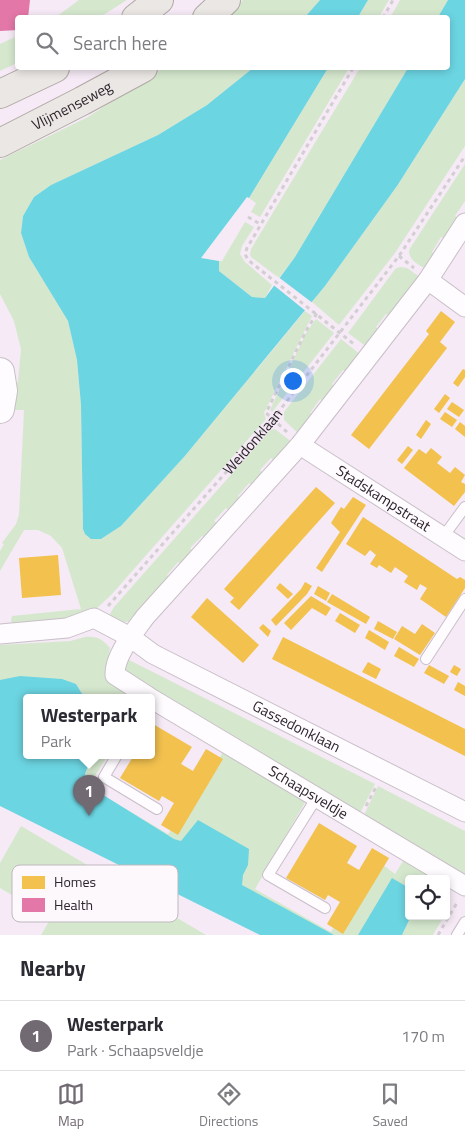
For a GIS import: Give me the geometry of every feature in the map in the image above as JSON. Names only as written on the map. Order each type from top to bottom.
[{"type":"main road","points":[[140,15],[158,0]]},
{"type":"main road","points":[[210,15],[226,0]]},
{"type":"main road","points":[[0,94],[50,70]]},
{"type":"main road","name":"Vlijmenseweg","points":[[0,143],[82,102],[139,70]]},
{"type":"street","points":[[0,634],[67,628],[94,618],[130,637],[300,445],[428,280],[465,222]]},
{"type":"street","points":[[428,280],[465,307]]},
{"type":"street","points":[[0,372],[3,390],[0,409]]},
{"type":"street","name":"Stadskampstraat","points":[[300,445],[465,551]]},
{"type":"street","name":"Schaapsveldje","points":[[130,637],[115,666],[115,675],[144,694]]},
{"type":"street","name":"Gassedonklaan","points":[[130,637],[153,654],[465,812]]},
{"type":"street","name":"Schaapsveldje","points":[[155,701],[317,797],[463,891]]},
{"type":"lane","points":[[443,537],[465,507]]},
{"type":"lane","points":[[426,659],[465,599]]},
{"type":"lane","points":[[115,759],[104,777],[157,809]]},
{"type":"lane","points":[[317,797],[268,875],[325,908]]},
{"type":"lane","points":[[457,935],[465,922]]},
{"type":"path","points":[[385,15],[394,0]]},
{"type":"path","points":[[352,70],[246,248],[245,254],[248,260],[369,356]]},
{"type":"path","name":"Weidonklaan","points":[[94,618],[123,590],[273,418],[398,256],[465,156]]},
{"type":"path","points":[[248,217],[260,224]]},
{"type":"path","points":[[273,418],[266,413],[316,313]]},
{"type":"path","points":[[357,822],[384,771]]},
{"type":"path","points":[[438,935],[463,891]]},
{"type":"green space","points":[[79,0],[127,0],[103,15],[59,15]]},
{"type":"green space","points":[[243,0],[320,0],[307,15],[228,15]]},
{"type":"green space","points":[[368,0],[389,0],[380,15],[359,15]]},
{"type":"green space","points":[[400,0],[448,0],[439,15],[392,15]]},
{"type":"green space","points":[[15,37],[15,64],[0,71],[0,44]]},
{"type":"green space","points":[[160,70],[251,70],[207,105],[158,135],[51,185],[34,197],[23,216],[21,233],[29,257],[68,321],[77,360],[81,405],[83,528],[101,539],[121,526],[184,457],[305,311],[312,316],[264,413],[266,419],[112,594],[94,611],[75,621],[13,626],[12,616],[81,609],[62,548],[51,536],[38,530],[24,530],[0,571],[0,551],[4,544],[2,543],[16,524],[19,515],[24,410],[8,410],[18,381],[21,349],[14,321],[0,294],[0,160],[88,117]]},
{"type":"green space","points":[[327,70],[348,70],[260,217],[251,212],[256,203],[249,198]]},
{"type":"green space","points":[[359,70],[407,70],[295,257],[279,278],[251,257],[251,249]]},
{"type":"green space","points":[[465,79],[465,146],[395,253],[339,325],[312,302],[397,186]]},
{"type":"green space","points":[[465,164],[465,201],[455,216],[460,219],[446,240],[441,237],[432,252],[436,255],[426,269],[412,260],[409,250]]},
{"type":"green space","points":[[245,222],[254,227],[242,246],[240,254],[245,262],[272,285],[265,298],[252,297],[219,271],[219,261],[222,261]]},
{"type":"green space","points":[[396,268],[407,268],[421,278],[391,317],[386,314],[376,327],[380,331],[367,347],[348,333]]},
{"type":"green space","points":[[316,319],[334,333],[272,412],[270,410],[306,333]]},
{"type":"green space","points":[[341,339],[361,355],[347,373],[343,370],[332,384],[336,388],[324,402],[320,399],[310,413],[314,416],[299,434],[284,420],[284,412]]},
{"type":"green space","points":[[275,429],[293,443],[275,461],[271,458],[260,470],[264,474],[253,486],[249,483],[238,496],[241,499],[230,511],[226,508],[214,521],[218,524],[206,539],[202,536],[190,548],[194,552],[182,565],[178,562],[167,575],[170,579],[133,620],[122,623],[111,617],[110,614],[114,607],[267,434]]},
{"type":"green space","points":[[85,637],[99,639],[110,648],[107,668],[110,680],[113,684],[130,694],[82,694],[76,684],[38,694],[23,694],[23,759],[35,759],[82,783],[168,834],[210,775],[224,750],[307,799],[255,889],[331,932],[374,858],[395,874],[405,858],[433,875],[405,875],[405,920],[408,920],[397,935],[271,935],[178,887],[178,865],[136,865],[0,795],[0,645],[70,641]]},
{"type":"green space","points":[[127,659],[375,784],[360,813],[147,687],[122,669]]},
{"type":"green space","points":[[91,759],[106,759],[89,786],[84,783]]},
{"type":"green space","points":[[378,786],[465,831],[465,876],[364,815]]},
{"type":"green space","points":[[21,826],[87,865],[12,865],[12,895],[0,888],[0,863]]},
{"type":"green space","points":[[178,919],[206,935],[41,935],[49,922],[178,922]]},
{"type":"green space","points":[[409,920],[442,920],[433,935],[402,935]]},
{"type":"water","points":[[320,0],[368,0],[359,15],[307,15]]},
{"type":"water","points":[[448,0],[465,0],[465,79],[397,186],[325,286],[184,457],[121,526],[101,539],[91,539],[85,534],[83,529],[81,405],[77,360],[68,321],[29,257],[21,233],[23,216],[34,197],[51,185],[158,135],[207,105],[251,70],[327,70],[249,198],[247,197],[201,258],[219,261],[219,271],[252,297],[265,298],[295,257],[407,70],[450,70],[450,15],[439,15]]},
{"type":"water","points":[[20,676],[62,679],[76,684],[82,694],[23,694],[23,759],[91,759],[84,783],[174,839],[181,841],[198,820],[249,849],[248,865],[243,875],[242,885],[334,935],[260,935],[178,894],[178,865],[119,865],[0,806],[0,680]]},
{"type":"water","points":[[392,878],[405,886],[405,920],[409,920],[402,935],[358,935]]},
{"type":"pier","points":[[277,276],[314,304],[307,312],[271,283]]},
{"type":"building: Homes","points":[[441,311],[455,322],[440,342],[447,348],[369,449],[351,435],[429,334],[426,331]]},
{"type":"building: Homes","points":[[463,369],[465,370],[465,377],[458,387],[453,383]]},
{"type":"building: Homes","points":[[445,394],[450,398],[439,413],[434,409]]},
{"type":"building: Homes","points":[[452,402],[464,410],[459,417],[447,409]]},
{"type":"building: Homes","points":[[445,412],[457,420],[452,427],[440,419]]},
{"type":"building: Homes","points":[[426,420],[431,424],[421,439],[416,435]]},
{"type":"building: Homes","points":[[460,422],[465,426],[465,437],[455,429]]},
{"type":"building: Homes","points":[[408,446],[413,450],[402,464],[397,460]]},
{"type":"building: Homes","points":[[431,448],[442,457],[437,463],[450,473],[455,467],[465,475],[461,482],[465,484],[465,492],[454,506],[404,468],[419,449],[426,454]]},
{"type":"building: Homes","points":[[316,487],[335,503],[239,610],[230,602],[234,598],[224,589]]},
{"type":"building: Homes","points":[[353,497],[366,505],[322,572],[316,568],[340,532],[331,523],[341,507],[344,509]]},
{"type":"building: Homes","points":[[363,517],[457,579],[460,577],[465,580],[465,588],[446,617],[420,599],[427,588],[420,584],[417,590],[404,582],[408,576],[395,567],[391,573],[379,565],[377,568],[370,564],[376,555],[370,550],[365,556],[346,544]]},
{"type":"building: Homes","points":[[58,555],[61,595],[22,598],[19,558]]},
{"type":"building: Homes","points":[[305,582],[312,586],[307,594],[276,626],[271,620],[301,589]]},
{"type":"building: Homes","points":[[280,583],[293,594],[288,599],[276,588]]},
{"type":"building: Homes","points":[[318,586],[330,593],[326,601],[314,594]]},
{"type":"building: Homes","points":[[332,594],[370,617],[366,624],[327,602]]},
{"type":"building: Homes","points":[[311,596],[331,608],[326,616],[312,608],[291,630],[284,623]]},
{"type":"building: Homes","points":[[207,598],[259,645],[243,663],[191,617]]},
{"type":"building: Homes","points":[[340,613],[360,625],[355,633],[335,621]]},
{"type":"building: Homes","points":[[378,621],[397,632],[393,639],[374,629]]},
{"type":"building: Homes","points":[[263,624],[271,631],[268,637],[259,628]]},
{"type":"building: Homes","points":[[422,624],[435,633],[420,655],[394,639],[402,626],[415,634]]},
{"type":"building: Homes","points":[[369,630],[389,642],[385,650],[365,638]]},
{"type":"building: Homes","points":[[283,637],[465,729],[465,756],[272,659]]},
{"type":"building: Homes","points":[[399,647],[419,659],[414,667],[394,656]]},
{"type":"building: Homes","points":[[368,662],[381,669],[376,679],[362,672]]},
{"type":"building: Homes","points":[[429,665],[449,676],[444,684],[424,673]]},
{"type":"building: Homes","points":[[454,665],[461,669],[457,676],[450,672]]},
{"type":"building: Homes","points":[[458,682],[465,686],[465,696],[454,690]]},
{"type":"building: Homes","points":[[155,725],[192,747],[181,764],[193,771],[206,749],[223,759],[178,835],[161,825],[174,803],[162,796],[159,801],[120,778],[132,759],[155,759]]},
{"type":"building: Homes","points":[[319,823],[357,846],[347,863],[359,870],[372,848],[389,858],[343,934],[327,924],[340,902],[328,895],[325,900],[286,878]]},
{"type":"building: Health","points":[[0,0],[30,0],[28,15],[15,15],[15,30],[0,31]]},
{"type":"place","name":"Westerpark","points":[[89,816]]}]
